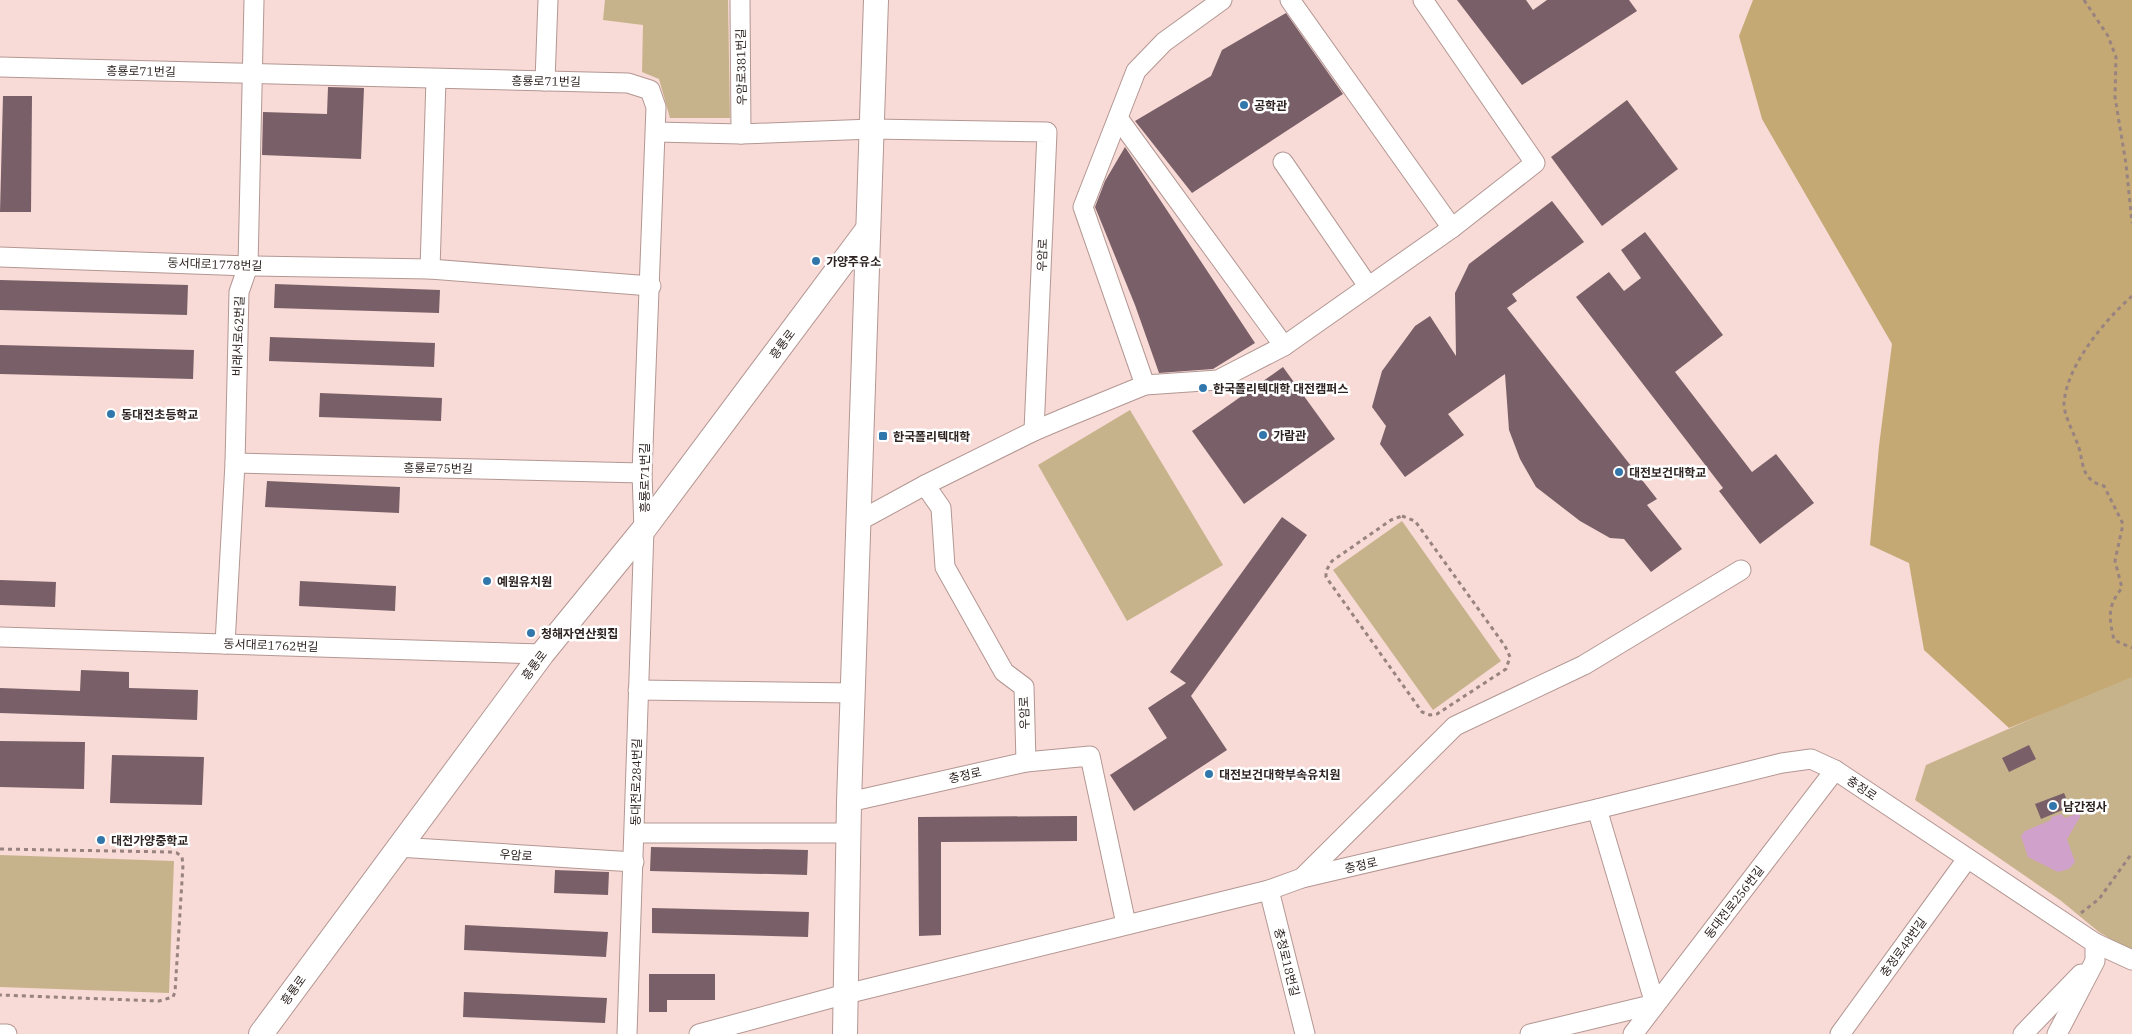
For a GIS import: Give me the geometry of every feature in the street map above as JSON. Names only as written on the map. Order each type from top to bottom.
[{"type":"main road","points":[[845,1034],[848,833],[876,0]]},
{"type":"main road","name":"흥룡로","points":[[261,1034],[542,654],[644,529],[868,228]]},
{"type":"street","name":"비래서로62번길","points":[[225,644],[235,463],[239,292],[248,266],[254,0]]},
{"type":"street","points":[[545,81],[548,0]]},
{"type":"street","name":"우암로381번길","points":[[740,0],[741,134]]},
{"type":"street","points":[[1145,385],[1083,207],[1136,70],[1164,42],[1222,0]]},
{"type":"street","points":[[1290,0],[1452,228]]},
{"type":"street","points":[[858,521],[925,485],[1034,431],[1145,385],[1218,380],[1284,346],[1452,228],[1535,163],[1423,0]]},
{"type":"street","name":"흥룡로71번길","points":[[0,68],[628,83],[650,90],[656,107],[656,132],[642,473],[644,529]]},
{"type":"street","points":[[430,269],[436,79]]},
{"type":"street","points":[[1118,118],[1284,346]]},
{"type":"street","name":"우암로","points":[[656,132],[741,134],[872,130],[1047,132],[1034,431]]},
{"type":"street","points":[[1283,162],[1368,286]]},
{"type":"street","name":"동서대로1778번길","points":[[0,257],[248,266],[430,269],[651,286]]},
{"type":"street","name":"흥룡로75번길","points":[[235,463],[642,473]]},
{"type":"street","name":"우암로","points":[[925,485],[941,508],[945,567],[1004,672],[1024,687],[1026,762]]},
{"type":"street","name":"동대전로284번길","points":[[627,1034],[644,529]]},
{"type":"street","points":[[1302,878],[1455,726],[1584,665],[1742,570]]},
{"type":"street","name":"동서대로1762번길","points":[[0,637],[542,654]]},
{"type":"street","points":[[638,690],[853,693]]},
{"type":"street","name":"충정로","points":[[849,802],[1026,762],[1090,756],[1126,924]]},
{"type":"street","name":"충정로","points":[[699,1034],[846,994],[1270,890],[1302,878],[1597,809],[1782,763],[1811,759],[1835,770],[2067,925],[2095,952],[2132,960]]},
{"type":"street","name":"동대전로256번길","points":[[1633,1034],[1835,770]]},
{"type":"street","points":[[1530,1034],[1655,1004],[1597,809]]},
{"type":"street","points":[[635,833],[848,833]]},
{"type":"street","name":"우암로","points":[[398,847],[634,862]]},
{"type":"street","name":"충정로48번길","points":[[1840,1034],[1967,859]]},
{"type":"street","name":"충정로18번길","points":[[1270,890],[1305,1034]]},
{"type":"street","points":[[2022,1034],[2095,952]]},
{"type":"street","points":[[2057,1034],[2095,952]]},
{"type":"street","points":[[0,1034],[7,1034]]},
{"type":"path","points":[[2084,0],[2108,36],[2116,57],[2115,97],[2126,164],[2132,223]]},
{"type":"path","points":[[2132,296],[2116,310],[2082,354],[2064,404],[2066,416],[2074,431],[2086,475],[2093,483],[2104,486],[2123,524],[2115,561],[2122,588],[2111,600],[2111,625],[2114,640],[2132,648]]},
{"type":"path","points":[[1402,516],[1415,521],[1505,646],[1510,657],[1506,669],[1437,714],[1430,715],[1422,712],[1326,577],[1326,571],[1332,561],[1391,520],[1402,516]]},
{"type":"path","points":[[0,848],[170,852],[177,853],[182,857],[183,865],[175,992],[172,997],[159,1001],[0,995]]},
{"type":"path","points":[[2067,925],[2099,899],[2132,853]]},
{"type":"shaded area","points":[[605,0],[728,0],[730,118],[670,118],[659,79],[642,72],[643,25],[603,20]]},
{"type":"shaded area","points":[[1753,0],[2132,0],[2132,677],[2009,728],[1924,650],[1909,563],[1870,545],[1879,446],[1892,344],[1762,119],[1739,36]]},
{"type":"shaded area","points":[[1130,410],[1223,565],[1127,621],[1038,465]]},
{"type":"shaded area","points":[[1402,521],[1501,661],[1433,710],[1333,570]]},
{"type":"shaded area","points":[[2129,676],[2132,677],[2132,952],[2099,932],[2060,900],[1915,800],[1926,765]]},
{"type":"shaded area","points":[[2079,813],[2080,817],[2067,839],[2075,862],[2069,869],[2058,872],[2028,857],[2021,836],[2025,831],[2051,820],[2051,817],[2061,814],[2065,818]]},
{"type":"shaded area","points":[[0,855],[174,861],[169,993],[0,987]]},
{"type":"building","points":[[1457,0],[1526,0],[1533,10],[1547,0],[1629,0],[1637,11],[1522,85]]},
{"type":"building","name":"공학관","points":[[1286,13],[1343,94],[1192,193],[1135,121],[1211,76],[1222,50]]},
{"type":"building","points":[[328,87],[364,88],[361,159],[262,155],[263,112],[327,114]]},
{"type":"building","points":[[3,96],[32,96],[31,212],[0,212]]},
{"type":"building","points":[[1627,100],[1678,169],[1602,226],[1551,157]]},
{"type":"building","points":[[1125,147],[1255,343],[1213,369],[1159,373],[1135,305],[1095,207],[1105,181]]},
{"type":"building","points":[[1552,201],[1584,242],[1512,294],[1517,301],[1507,308],[1657,499],[1647,505],[1682,549],[1651,572],[1624,539],[1610,538],[1580,521],[1536,487],[1520,459],[1509,430],[1505,374],[1448,414],[1464,435],[1405,477],[1380,444],[1386,426],[1372,407],[1382,371],[1415,326],[1430,316],[1456,356],[1455,293],[1469,264]]},
{"type":"building","points":[[1645,232],[1723,335],[1675,372],[1752,472],[1776,454],[1814,503],[1760,544],[1719,491],[1723,488],[1576,297],[1609,272],[1624,291],[1641,278],[1621,250]]},
{"type":"building","points":[[0,280],[188,285],[187,315],[0,310]]},
{"type":"building","points":[[275,284],[440,290],[439,313],[274,308]]},
{"type":"building","points":[[270,337],[435,343],[434,367],[269,361]]},
{"type":"building","points":[[0,345],[194,350],[193,379],[0,374]]},
{"type":"building","name":"가람관","points":[[1283,367],[1335,439],[1244,504],[1192,431]]},
{"type":"building","points":[[320,393],[442,398],[441,421],[319,417]]},
{"type":"building","points":[[267,481],[400,487],[399,513],[265,507]]},
{"type":"building","points":[[1282,517],[1307,535],[1191,696],[1227,750],[1134,811],[1110,775],[1167,738],[1148,708],[1186,683],[1170,672]]},
{"type":"building","points":[[0,580],[56,582],[55,607],[0,605]]},
{"type":"building","points":[[300,581],[396,586],[395,611],[299,606]]},
{"type":"building","points":[[81,670],[129,672],[129,688],[198,690],[197,720],[0,713],[0,688],[80,691]]},
{"type":"building","points":[[0,741],[85,742],[84,789],[0,787]]},
{"type":"building","points":[[2029,745],[2036,759],[2009,772],[2002,758]]},
{"type":"building","points":[[112,755],[204,757],[202,805],[110,803]]},
{"type":"building","name":"남간정사","points":[[2064,793],[2070,807],[2041,819],[2035,804]]},
{"type":"building","points":[[1077,816],[1077,841],[941,842],[941,935],[919,936],[918,817]]},
{"type":"building","points":[[651,847],[808,850],[807,875],[650,871]]},
{"type":"building","points":[[555,870],[609,872],[608,895],[554,893]]},
{"type":"building","points":[[652,908],[809,912],[808,937],[652,933]]},
{"type":"building","points":[[465,925],[608,932],[606,957],[464,950]]},
{"type":"building","points":[[649,974],[715,974],[715,1000],[667,1000],[667,1012],[649,1012]]},
{"type":"building","points":[[464,992],[607,998],[605,1023],[463,1017]]},
{"type":"place","name":"공학관","points":[[1244,105]]},
{"type":"place","name":"가양주유소","points":[[816,261]]},
{"type":"place","name":"한국폴리텍대학 대전캠퍼스","points":[[1203,388]]},
{"type":"place","name":"동대전초등학교","points":[[111,414]]},
{"type":"place","name":"가람관","points":[[1263,435]]},
{"type":"place","name":"한국폴리텍대학","points":[[883,436]]},
{"type":"place","name":"대전보건대학교","points":[[1619,472]]},
{"type":"place","name":"예원유치원","points":[[487,581]]},
{"type":"place","name":"청해자연산횟집","points":[[531,633]]},
{"type":"place","name":"대전보건대학부속유치원","points":[[1209,774]]},
{"type":"place","name":"남간정사","points":[[2053,806]]},
{"type":"place","name":"대전가양중학교","points":[[101,840]]}]
